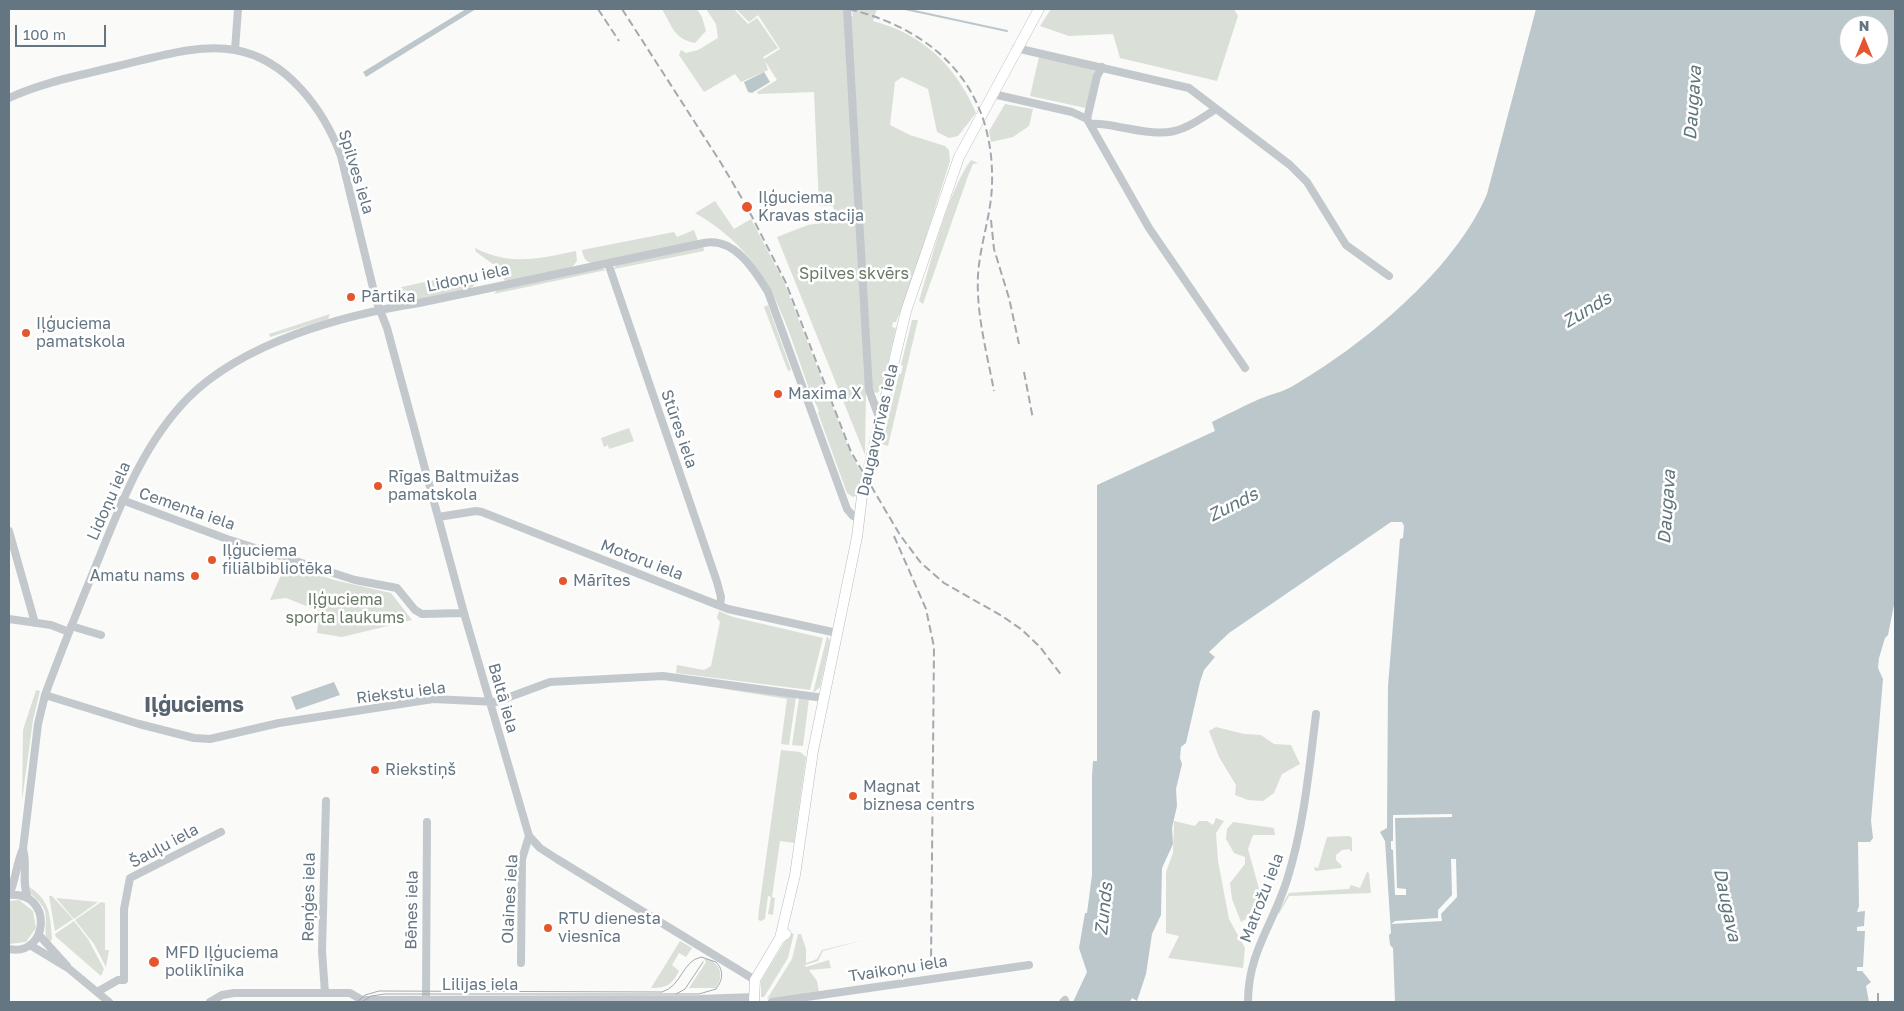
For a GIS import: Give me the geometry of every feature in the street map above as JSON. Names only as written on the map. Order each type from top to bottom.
[{"type":"main road","name":"Daugavgrīvas iela","points":[[754,1000],[755,980],[780,938],[786,934],[792,918],[797,881],[795,875],[809,773],[879,417],[906,311],[951,174],[975,124],[1038,9]]},
{"type":"street","points":[[235,50],[238,9]]},
{"type":"street","points":[[848,9],[868,390],[879,417]]},
{"type":"street","points":[[1016,48],[1189,88],[1290,165],[1307,182],[1346,245],[1389,276]]},
{"type":"street","name":"Spilves iela","points":[[9,98],[74,76],[197,50],[235,50],[261,59],[282,72],[311,100],[334,136],[349,185],[380,309]]},
{"type":"street","points":[[1102,67],[1097,76],[1089,121],[1149,228],[1244,368]]},
{"type":"street","points":[[993,94],[1072,112],[1089,121],[1164,134],[1179,131],[1216,109]]},
{"type":"street","name":"Lidoņu iela","points":[[24,849],[38,724],[45,696],[70,629],[136,470],[161,430],[178,408],[207,382],[236,362],[271,344],[380,309],[419,303],[708,242],[723,243],[736,251],[768,292],[847,509],[853,516],[859,518]]},
{"type":"street","name":"Stūres iela","points":[[608,263],[717,582],[721,597],[720,605]]},
{"type":"street","name":"Baltā iela","points":[[380,309],[464,613],[529,836]]},
{"type":"street","name":"Cementa iela","points":[[122,500],[227,539],[355,580],[397,588],[415,610],[422,614],[464,613]]},
{"type":"street","name":"Motoru iela","points":[[438,517],[476,511],[482,512],[720,605],[837,634]]},
{"type":"street","points":[[9,531],[35,623]]},
{"type":"street","points":[[9,619],[101,635]]},
{"type":"street","name":"Riekstu iela","points":[[45,696],[138,724],[194,738],[210,739],[279,723],[433,700],[502,701],[550,682],[663,676],[824,698]]},
{"type":"street","name":"Matrožu iela","points":[[1248,1002],[1250,968],[1283,893],[1301,829],[1316,714]]},
{"type":"street","name":"Reņģes iela","points":[[325,993],[322,951],[326,801]]},
{"type":"street","name":"Bēnes iela","points":[[426,998],[427,822]]},
{"type":"street","name":"Šauļu iela","points":[[97,992],[118,980],[124,980],[124,909],[130,878],[221,832]]},
{"type":"street","points":[[529,836],[540,848],[557,859],[755,980]]},
{"type":"street","name":"Olaines iela","points":[[521,963],[522,859],[529,836]]},
{"type":"street","points":[[24,849],[19,857],[16,878],[9,895],[28,898]]},
{"type":"street","points":[[9,949],[22,949],[30,945],[39,935],[42,924],[40,913],[28,898],[24,889],[26,858],[24,849]]},
{"type":"street","points":[[39,935],[68,968]]},
{"type":"street","points":[[30,945],[68,968],[109,1002]]},
{"type":"street","name":"Tvaikoņu iela","points":[[772,1002],[1029,965]]},
{"type":"street","name":"Lilijas iela","points":[[210,1002],[222,995],[234,993],[350,994],[361,1001],[426,998],[754,1000]]},
{"type":"green space","points":[[662,9],[697,9],[702,17],[706,31],[695,43],[682,38],[674,31]]},
{"type":"green space","name":"Spilves skvērs","points":[[706,9],[734,9],[748,24],[757,18],[778,48],[763,57],[764,59],[780,49],[758,15],[749,22],[736,9],[844,9],[844,13],[853,16],[851,9],[877,9],[873,21],[907,34],[936,54],[958,81],[976,113],[958,136],[949,138],[937,132],[928,89],[902,77],[895,82],[890,125],[910,135],[945,146],[949,150],[950,161],[910,287],[896,322],[893,322],[892,327],[896,328],[882,388],[877,393],[866,390],[865,455],[777,237],[808,225],[836,220],[833,206],[819,206],[814,92],[758,94],[757,92],[777,80],[765,61],[768,70],[741,82],[735,74],[704,92],[679,55],[681,50],[686,53],[698,50],[718,38],[716,24]]},
{"type":"green space","points":[[1051,9],[1234,9],[1238,16],[1217,81],[1120,58],[1113,34],[1069,36],[1040,26]]},
{"type":"green space","points":[[1039,57],[1095,70],[1086,108],[1030,96]]},
{"type":"green space","points":[[1005,104],[1033,109],[1029,126],[1013,137],[991,142],[989,131]]},
{"type":"green space","points":[[971,160],[978,163],[973,164],[968,176],[923,304],[919,301],[941,228],[955,190]]},
{"type":"green space","points":[[715,201],[734,229],[751,219],[784,282],[851,454],[862,474],[856,496],[853,497],[847,493],[818,413],[819,411],[782,313],[770,290],[757,268],[741,248],[720,230],[695,213]]},
{"type":"green space","points":[[694,230],[698,241],[592,263],[585,258],[582,250],[674,232],[677,237]]},
{"type":"green space","points":[[703,246],[704,251],[614,269],[616,265]]},
{"type":"green space","points":[[475,248],[488,254],[513,259],[537,258],[576,251],[577,261],[572,267],[505,281],[497,267],[476,252]]},
{"type":"green space","points":[[601,268],[606,270],[494,294],[498,289]]},
{"type":"green space","points":[[474,271],[477,273],[475,284],[469,289],[420,299],[390,300],[392,292],[402,287]]},
{"type":"green space","points":[[768,305],[791,370],[788,371],[764,307]]},
{"type":"green space","points":[[330,314],[328,319],[270,337],[269,334]]},
{"type":"green space","points":[[912,320],[918,320],[888,446],[882,444],[899,374],[901,374],[903,366],[901,365]]},
{"type":"green space","points":[[629,428],[634,441],[609,449],[608,445],[604,447],[601,438]]},
{"type":"green space","name":"Iļģuciema sporta laukums","points":[[286,564],[334,580],[391,593],[412,620],[342,637],[317,633],[319,611],[286,598],[270,600]]},
{"type":"green space","points":[[719,611],[733,617],[823,638],[810,690],[676,673],[677,665],[704,670],[711,666],[720,622],[717,618]]},
{"type":"green space","points":[[827,636],[830,641],[820,687],[813,693]]},
{"type":"green space","points":[[668,680],[796,697],[789,745],[781,744],[787,699]]},
{"type":"green space","points":[[36,690],[40,691],[33,720],[22,801],[23,730]]},
{"type":"green space","points":[[799,698],[809,699],[803,746],[792,745]]},
{"type":"green space","points":[[1216,727],[1244,734],[1261,735],[1274,744],[1291,745],[1300,764],[1282,774],[1274,793],[1263,801],[1248,800],[1235,795],[1236,785],[1219,757],[1209,731]]},
{"type":"green space","points":[[781,750],[800,752],[806,757],[794,843],[780,841],[772,897],[775,898],[773,915],[768,914],[771,897],[768,896],[765,919],[761,921],[758,920],[759,909]]},
{"type":"green space","points":[[1216,818],[1224,821],[1216,833],[1218,861],[1229,919],[1245,948],[1243,968],[1168,958],[1179,936],[1166,933],[1166,872],[1173,853],[1174,821],[1195,826],[1199,821],[1207,821],[1213,825]]},
{"type":"green space","points":[[1233,822],[1274,828],[1275,835],[1253,835],[1248,849],[1261,896],[1262,909],[1241,922],[1232,899],[1230,883],[1245,864],[1245,857],[1234,853],[1226,839],[1227,829]]},
{"type":"green space","points":[[1349,836],[1352,838],[1352,852],[1349,849],[1342,850],[1336,855],[1336,860],[1342,866],[1341,868],[1315,871],[1314,867],[1318,868],[1327,837]]},
{"type":"green space","points":[[1367,872],[1369,873],[1371,893],[1289,896],[1279,914],[1279,910],[1289,893],[1349,889],[1351,885],[1360,888]]},
{"type":"green space","points":[[26,885],[40,896],[47,908],[52,939],[49,943],[45,932],[45,911]]},
{"type":"green space","points":[[49,896],[52,896],[73,919],[55,931]]},
{"type":"green space","points":[[56,898],[98,902],[74,919]]},
{"type":"green space","points":[[19,900],[33,911],[36,928],[26,942],[9,944],[9,901]]},
{"type":"green space","points":[[101,902],[105,903],[105,950],[109,950],[106,967],[94,944],[75,920]]},
{"type":"green space","points":[[74,921],[88,939],[104,969],[101,976],[56,937],[55,934]]},
{"type":"green space","points":[[794,933],[788,958],[764,997],[761,997],[761,981],[789,935]]},
{"type":"green space","points":[[798,934],[801,934],[806,949],[806,963],[817,959],[822,950],[864,940],[823,951],[818,961],[805,965],[806,967],[829,960],[831,968],[809,970],[817,981],[819,992],[767,999],[792,959]]},
{"type":"green space","points":[[680,941],[692,948],[686,957],[679,953],[672,965],[679,971],[669,984],[651,988]]},
{"type":"green space","points":[[704,958],[717,965],[720,974],[719,983],[716,988],[689,988],[706,962]]},
{"type":"water","points":[[466,9],[476,9],[366,77],[363,72]]},
{"type":"water","points":[[1536,9],[1895,9],[1895,600],[1888,635],[1885,638],[1878,668],[1883,679],[1871,821],[1873,838],[1870,842],[1858,842],[1859,906],[1857,912],[1865,911],[1864,926],[1857,927],[1857,931],[1865,931],[1863,967],[1857,967],[1857,971],[1862,971],[1871,982],[1866,986],[1869,1002],[1395,1002],[1393,948],[1390,945],[1389,935],[1391,933],[1385,841],[1380,832],[1387,828],[1388,686],[1400,539],[1403,538],[1404,526],[1402,522],[1391,522],[1229,633],[1209,652],[1215,657],[1204,670],[1186,743],[1181,747],[1180,758],[1182,764],[1176,789],[1177,806],[1172,828],[1173,844],[1162,868],[1161,915],[1152,934],[1146,974],[1137,1001],[1132,998],[1130,1002],[1073,1002],[1087,972],[1079,948],[1085,913],[1087,913],[1092,875],[1092,776],[1093,761],[1097,761],[1097,485],[1215,431],[1212,422],[1260,399],[1291,387],[1347,351],[1403,304],[1429,278],[1453,251],[1487,194]]},
{"type":"water","points":[[764,72],[770,82],[752,93],[748,92],[744,82]]},
{"type":"water","points":[[334,682],[340,695],[296,710],[291,697]]},
{"type":"pier","points":[[1452,814],[1452,817],[1395,818],[1397,888],[1406,889],[1406,895],[1395,895],[1393,850],[1391,849],[1391,841],[1393,841],[1393,815]]},
{"type":"pier","points":[[1451,859],[1456,859],[1457,897],[1441,914],[1442,921],[1391,924],[1395,921],[1438,918],[1438,910],[1452,895]]},
{"type":"waterway","points":[[905,9],[1007,31]]},
{"type":"tram line","points":[[357,1002],[365,995],[379,991],[662,992],[674,985],[690,963],[701,957],[716,962],[721,972],[721,979],[716,989],[699,994],[385,994],[371,996],[362,1002]]},
{"type":"tram line","points":[[676,994],[685,989],[703,962]]},
{"type":"railway","points":[[598,9],[619,41]]},
{"type":"railway","points":[[622,9],[721,163],[747,207],[786,283],[851,452],[900,535],[921,563],[944,583],[1021,629],[1040,647],[1062,676]]},
{"type":"railway","points":[[849,9],[881,19],[909,32],[934,49],[955,69],[972,93],[983,120],[990,151],[992,185],[990,208],[979,264],[978,290],[983,333],[994,391]]},
{"type":"railway","points":[[991,220],[994,249],[1009,298],[1019,344]]},
{"type":"railway","points":[[1024,372],[1033,419]]},
{"type":"railway","points":[[894,536],[926,609],[934,647],[931,965]]},
{"type":"railway","points":[[1878,993],[1878,1002]]},
{"type":"place","name":"Iļģuciema Kravas stacija","points":[[747,207]]},
{"type":"place","name":"Pārtika","points":[[351,297]]},
{"type":"place","name":"Iļģuciema pamatskola","points":[[26,333]]},
{"type":"place","name":"Maxima X","points":[[778,394]]},
{"type":"place","name":"Rīgas Baltmuižas pamatskola","points":[[378,486]]},
{"type":"place","name":"Iļģuciema filiālbibliotēka","points":[[212,560]]},
{"type":"place","name":"Amatu nams","points":[[195,576]]},
{"type":"place","name":"Mārītes","points":[[563,581]]},
{"type":"place","name":"Riekstiņš","points":[[375,770]]},
{"type":"place","name":"Magnat biznesa centrs","points":[[853,796]]},
{"type":"place","name":"RTU dienesta viesnīca","points":[[548,928]]},
{"type":"place","name":"MFD Iļģuciema poliklīnika","points":[[154,962]]},
{"type":"district","name":"Iļģuciems","points":[[194,705]]},
{"type":"water label","name":"Daugava","points":[[1693,103]]},
{"type":"water label","name":"Zunds","points":[[1587,310]]},
{"type":"water label","name":"Zunds","points":[[1233,505]]},
{"type":"water label","name":"Daugava","points":[[1667,507]]},
{"type":"water label","name":"Daugava","points":[[1727,905]]},
{"type":"water label","name":"Zunds","points":[[1104,909]]}]
